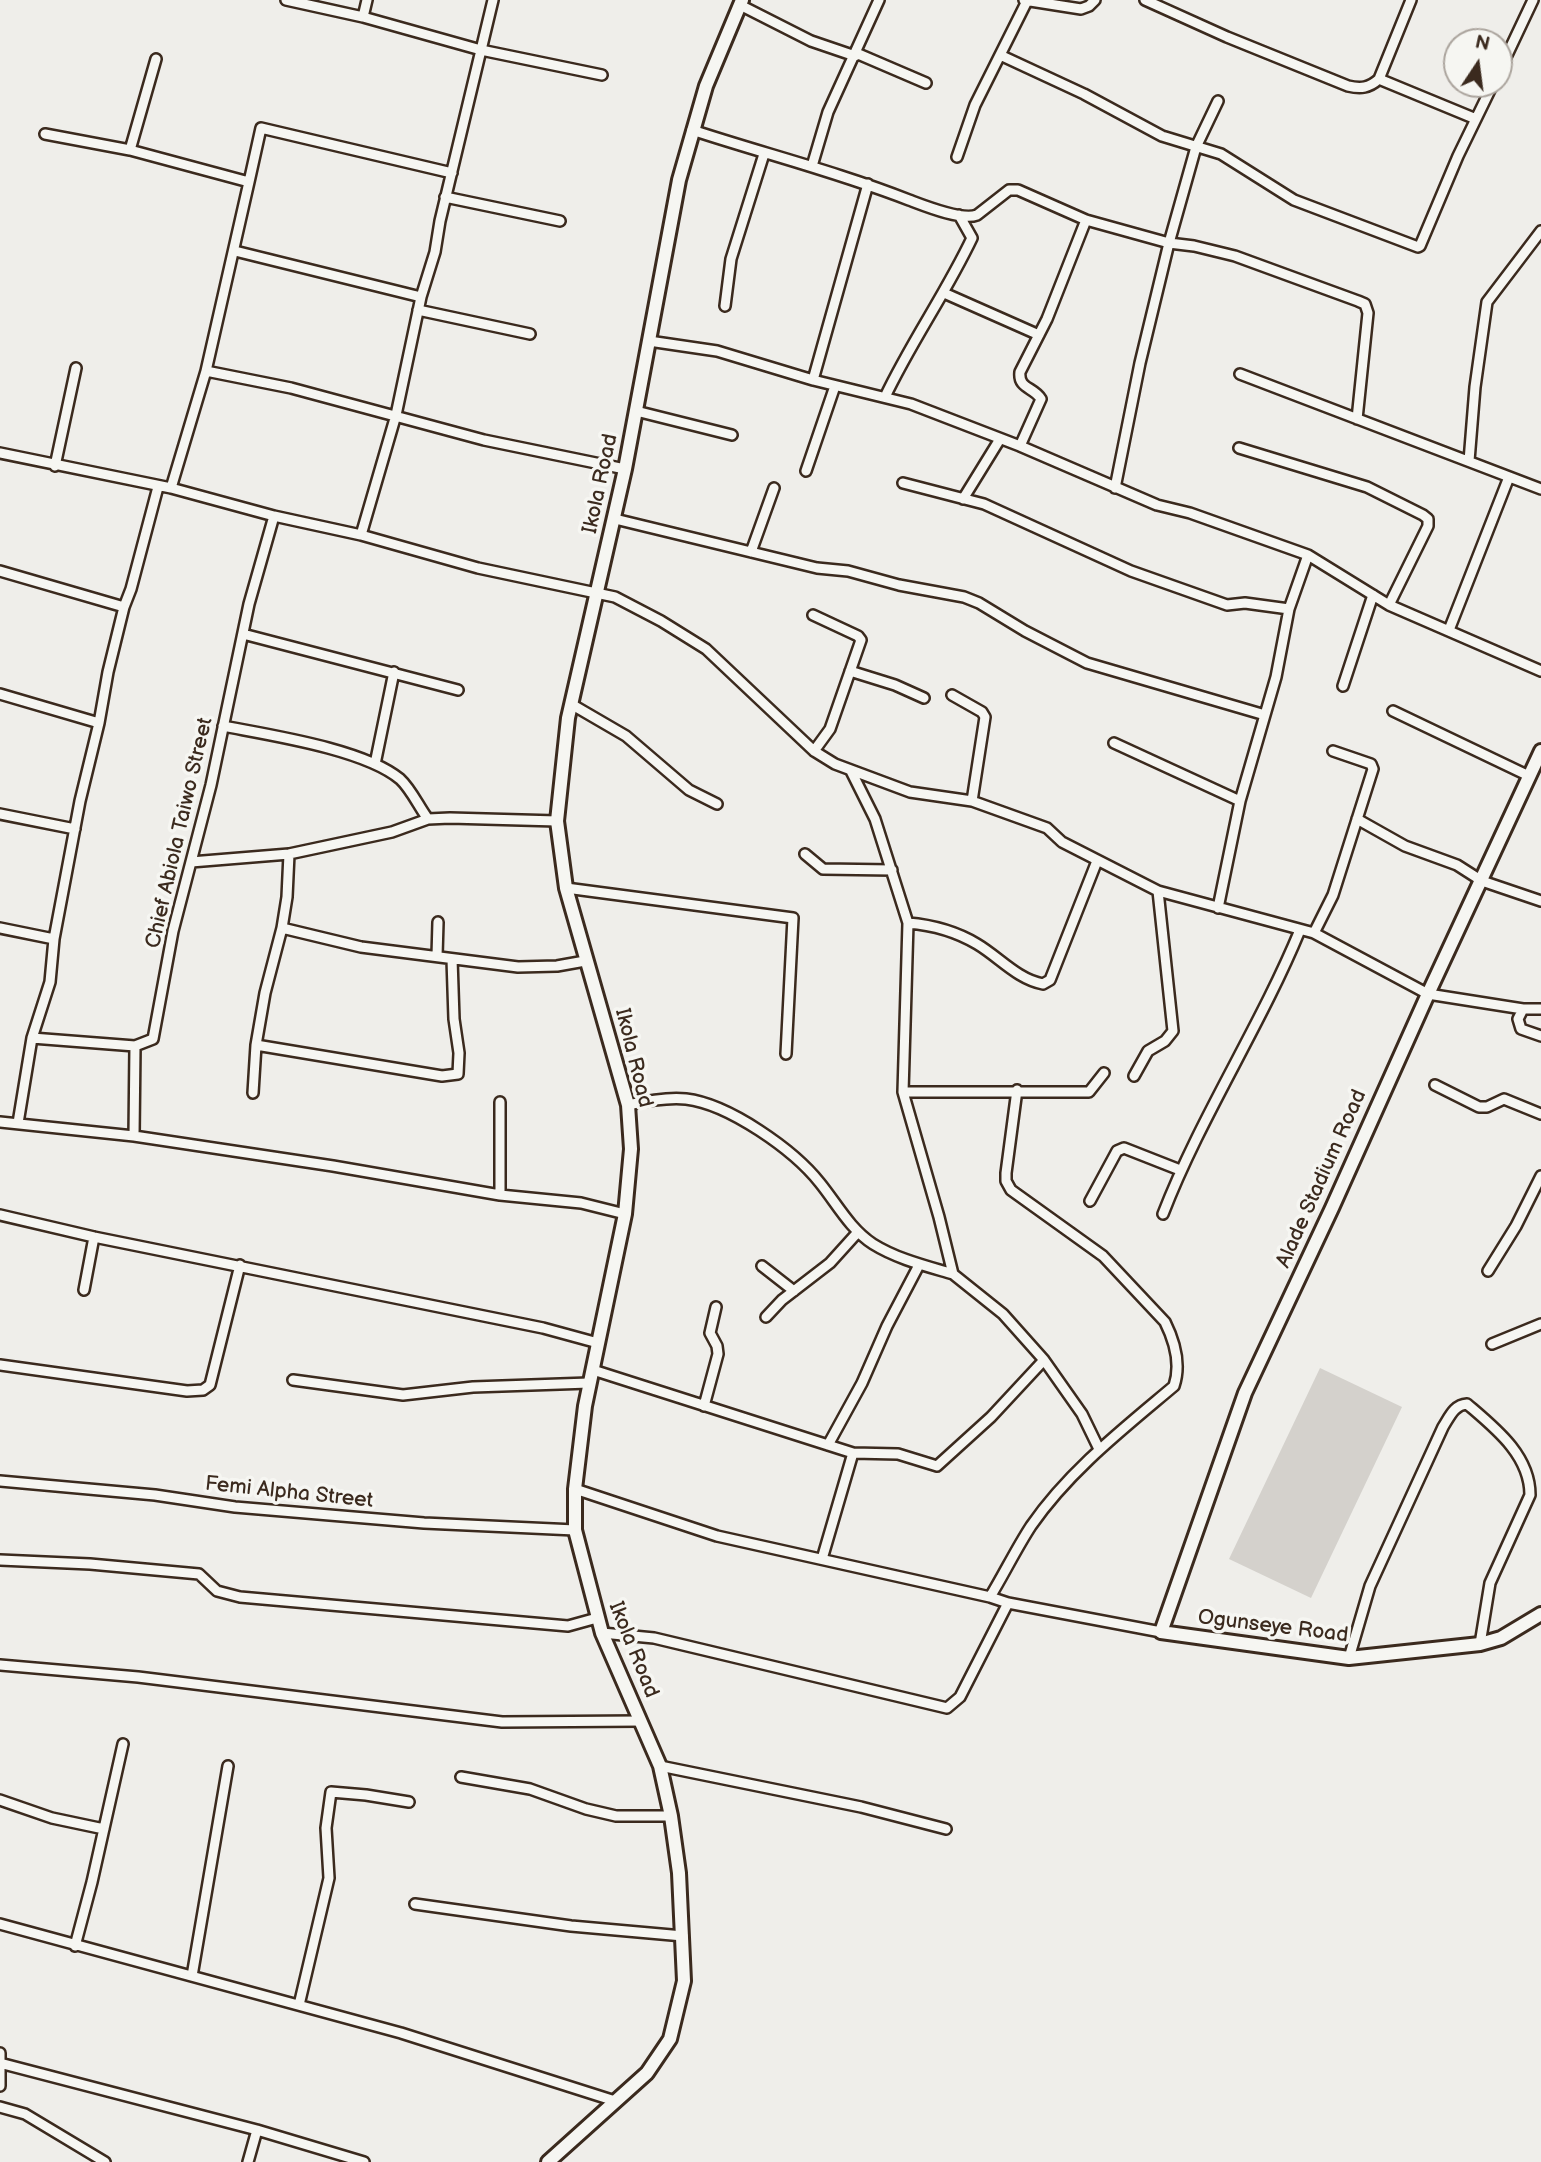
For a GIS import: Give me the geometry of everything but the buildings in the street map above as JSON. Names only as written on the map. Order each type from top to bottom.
[{"type":"street","points":[[286,0],[363,17],[481,50],[602,75]]},
{"type":"street","points":[[363,17],[367,0]]},
{"type":"street","points":[[361,535],[396,415],[421,297],[435,252],[445,197],[493,0]]},
{"type":"street","points":[[812,166],[828,112],[879,0]]},
{"type":"street","points":[[957,157],[975,105],[1025,1],[1081,9],[1095,0]]},
{"type":"street","points":[[1145,0],[1227,37],[1360,89],[1371,86],[1378,79],[1411,0]]},
{"type":"street","points":[[1513,42],[1533,0]]},
{"type":"street","points":[[741,3],[811,41],[855,54],[926,83]]},
{"type":"street","name":"Ikola Road","points":[[548,2162],[647,2073],[670,2039],[684,1981],[679,1873],[660,1766],[602,1633],[575,1530],[575,1489],[589,1383],[625,1214],[631,1149],[628,1105],[566,888],[557,821],[571,704],[615,519],[664,252],[692,130],[714,66],[741,3]]},
{"type":"street","points":[[1000,55],[1084,94],[1162,135],[1220,154],[1294,200],[1418,247],[1430,228],[1453,168],[1486,98]]},
{"type":"street","points":[[130,150],[156,59]]},
{"type":"street","points":[[1378,79],[1476,119]]},
{"type":"street","points":[[1115,488],[1140,363],[1169,243],[1196,147],[1217,101]]},
{"type":"street","points":[[171,488],[206,371],[261,128],[452,173]]},
{"type":"street","points":[[692,130],[868,184],[921,205],[960,215],[977,215],[1009,190],[1013,190],[1086,220],[1169,243],[1235,256],[1365,304],[1368,313],[1357,419]]},
{"type":"street","points":[[45,134],[130,150],[249,183]]},
{"type":"street","points":[[725,306],[732,259],[764,153]]},
{"type":"street","points":[[813,380],[868,184]]},
{"type":"street","points":[[445,197],[560,220]]},
{"type":"street","points":[[885,397],[972,238],[960,215]]},
{"type":"street","points":[[1020,446],[1041,399],[1040,395],[1022,385],[1020,372],[1047,319],[1086,220]]},
{"type":"street","points":[[1469,461],[1475,387],[1487,302],[1541,231]]},
{"type":"street","points":[[235,251],[421,297]]},
{"type":"street","points":[[944,293],[1039,335]]},
{"type":"street","points":[[418,310],[530,334]]},
{"type":"street","points":[[649,341],[717,351],[813,380],[911,404],[1020,446],[1157,505],[1190,513],[1308,555],[1389,605],[1541,671]]},
{"type":"street","points":[[55,466],[76,368]]},
{"type":"street","points":[[206,371],[291,388],[484,440],[625,469]]},
{"type":"street","points":[[1240,374],[1541,489]]},
{"type":"street","points":[[806,471],[835,386]]},
{"type":"street","points":[[636,411],[732,435]]},
{"type":"street","points":[[963,499],[1000,439]]},
{"type":"street","points":[[1239,448],[1367,487],[1428,519],[1428,526],[1389,605]]},
{"type":"street","points":[[0,453],[171,488],[274,516],[361,535],[478,568],[615,597],[706,649],[814,751],[835,764],[910,792],[972,801],[1047,828],[1062,842],[1158,891],[1314,933],[1428,994],[1523,1009],[1541,1009]]},
{"type":"street","points":[[1449,630],[1509,477]]},
{"type":"street","points":[[903,483],[1012,515],[1131,571],[1227,605],[1245,603],[1289,610]]},
{"type":"street","points":[[18,1123],[32,1038],[50,982],[54,939],[108,672],[158,487]]},
{"type":"street","points":[[751,552],[774,488]]},
{"type":"street","name":"Chief Abiola Taiwo Street","points":[[135,1046],[153,1039],[155,1033],[173,931],[211,785],[248,604],[274,516]]},
{"type":"street","points":[[615,519],[817,568],[848,571],[899,585],[964,597],[1087,663],[1265,715]]},
{"type":"street","points":[[1218,908],[1240,801],[1276,677],[1289,610],[1308,555]]},
{"type":"street","points":[[0,572],[124,607]]},
{"type":"street","points":[[1343,687],[1373,595]]},
{"type":"street","points":[[813,615],[859,637],[860,642],[830,729],[814,751]]},
{"type":"street","points":[[243,634],[458,690]]},
{"type":"street","points":[[850,671],[895,685],[924,698]]},
{"type":"street","points":[[375,764],[394,672]]},
{"type":"street","points":[[0,694],[99,723]]},
{"type":"street","points":[[952,695],[982,712],[985,717],[972,801]]},
{"type":"street","points":[[571,704],[626,736],[689,790],[718,804]]},
{"type":"street","points":[[1393,711],[1530,776]]},
{"type":"street","points":[[223,726],[309,743],[375,764],[401,780],[428,820]]},
{"type":"street","points":[[1114,743],[1240,801]]},
{"type":"street","points":[[1314,933],[1333,895],[1373,766],[1333,751]]},
{"type":"street","name":"Alade Stadium Road","points":[[1161,1632],[1245,1393],[1541,751]]},
{"type":"street","points":[[851,771],[875,819],[908,923],[903,1092],[953,1274]]},
{"type":"street","points":[[0,814],[75,830]]},
{"type":"street","points":[[191,862],[289,854],[392,832],[428,820],[468,818],[557,821]]},
{"type":"street","points":[[1357,819],[1405,846],[1457,865],[1482,881],[1541,901]]},
{"type":"street","points":[[253,1093],[256,1045],[265,993],[287,897],[289,854]]},
{"type":"street","points":[[806,854],[823,869],[892,870]]},
{"type":"street","points":[[908,923],[956,933],[978,944],[1010,969],[1035,983],[1043,984],[1050,980],[1097,861]]},
{"type":"street","points":[[566,888],[793,918],[786,1054]]},
{"type":"street","points":[[1135,1076],[1148,1051],[1165,1041],[1173,1031],[1158,891]]},
{"type":"street","points":[[437,956],[438,922]]},
{"type":"street","points":[[0,928],[54,939]]},
{"type":"street","points":[[282,928],[361,947],[517,967],[558,966],[585,961]]},
{"type":"street","points":[[1163,1214],[1180,1170],[1284,969],[1300,930]]},
{"type":"street","points":[[256,1045],[442,1076],[458,1074],[453,959]]},
{"type":"street","points":[[1523,1009],[1518,1019],[1521,1029],[1541,1036]]},
{"type":"street","points":[[32,1038],[135,1046],[134,1136]]},
{"type":"street","points":[[903,1092],[1089,1092],[1104,1073]]},
{"type":"street","points":[[1435,1085],[1479,1107],[1487,1107],[1504,1099],[1541,1114]]},
{"type":"street","points":[[990,1597],[1031,1526],[1099,1449],[1174,1386],[1178,1372],[1171,1333],[1165,1322],[1103,1256],[1011,1190],[1006,1181],[1006,1173],[1017,1090]]},
{"type":"street","points":[[628,1105],[685,1099],[709,1104],[763,1133],[806,1167],[858,1232],[873,1244],[919,1265],[953,1274],[1003,1314],[1044,1360],[1082,1414],[1099,1449]]},
{"type":"street","points":[[500,1102],[500,1195]]},
{"type":"street","points":[[0,1122],[134,1136],[500,1195],[581,1203],[625,1214]]},
{"type":"street","points":[[1090,1202],[1117,1151],[1124,1148],[1180,1170]]},
{"type":"street","points":[[1488,1271],[1516,1226],[1541,1176]]},
{"type":"street","points":[[0,1215],[94,1237],[543,1328],[598,1343]]},
{"type":"street","points":[[766,1317],[794,1290],[830,1262],[858,1232]]},
{"type":"street","points":[[84,1290],[94,1237]]},
{"type":"street","points":[[0,1365],[187,1391],[203,1390],[210,1385],[240,1265]]},
{"type":"street","points":[[828,1444],[862,1384],[887,1326],[919,1265]]},
{"type":"street","points":[[762,1266],[794,1290]]},
{"type":"street","points":[[704,1406],[718,1354],[718,1346],[710,1333],[716,1307]]},
{"type":"street","points":[[1492,1344],[1541,1324]]},
{"type":"street","points":[[593,1370],[853,1453],[898,1454],[933,1466],[940,1465],[991,1417],[1044,1360]]},
{"type":"street","points":[[293,1380],[403,1395],[473,1387],[589,1383]]},
{"type":"street","points":[[1349,1658],[1370,1586],[1443,1427],[1459,1405],[1467,1404],[1509,1442],[1520,1458],[1530,1488],[1530,1495],[1490,1583],[1480,1644]]},
{"type":"street","points":[[822,1559],[853,1453]]},
{"type":"street","name":"Femi Alpha Street","points":[[0,1481],[156,1496],[235,1507],[397,1521],[575,1530]]},
{"type":"street","points":[[575,1489],[716,1536],[1008,1603],[1161,1632]]},
{"type":"street","points":[[0,1560],[90,1564],[199,1574],[217,1591],[270,1600],[568,1626],[597,1618]]},
{"type":"street","points":[[602,1633],[654,1638],[947,1708],[960,1698],[1008,1603]]},
{"type":"street","name":"Ogunseye Road","points":[[1161,1632],[1349,1658],[1480,1644],[1501,1638],[1541,1614]]},
{"type":"street","points":[[0,1665],[138,1676],[502,1722],[641,1721]]},
{"type":"street","points":[[75,1946],[122,1744]]},
{"type":"street","points":[[192,1976],[229,1766]]},
{"type":"street","points":[[660,1766],[861,1807],[946,1829]]},
{"type":"street","points":[[461,1777],[530,1789],[586,1809],[616,1816],[671,1816]]},
{"type":"street","points":[[299,2005],[329,1878],[326,1828],[331,1792],[409,1802]]},
{"type":"street","points":[[0,1800],[52,1818],[104,1829]]},
{"type":"street","points":[[415,1904],[571,1926],[683,1937]]},
{"type":"street","points":[[0,1924],[401,2033],[615,2101]]},
{"type":"street","points":[[0,2053],[0,2087]]},
{"type":"street","points":[[0,2063],[257,2130],[363,2162]]},
{"type":"street","points":[[0,2107],[25,2114],[105,2162]]},
{"type":"street","points":[[248,2162],[257,2130]]},
{"type":"shaded area","points":[[1320,1368],[1402,1407],[1311,1598],[1229,1559]]}]
